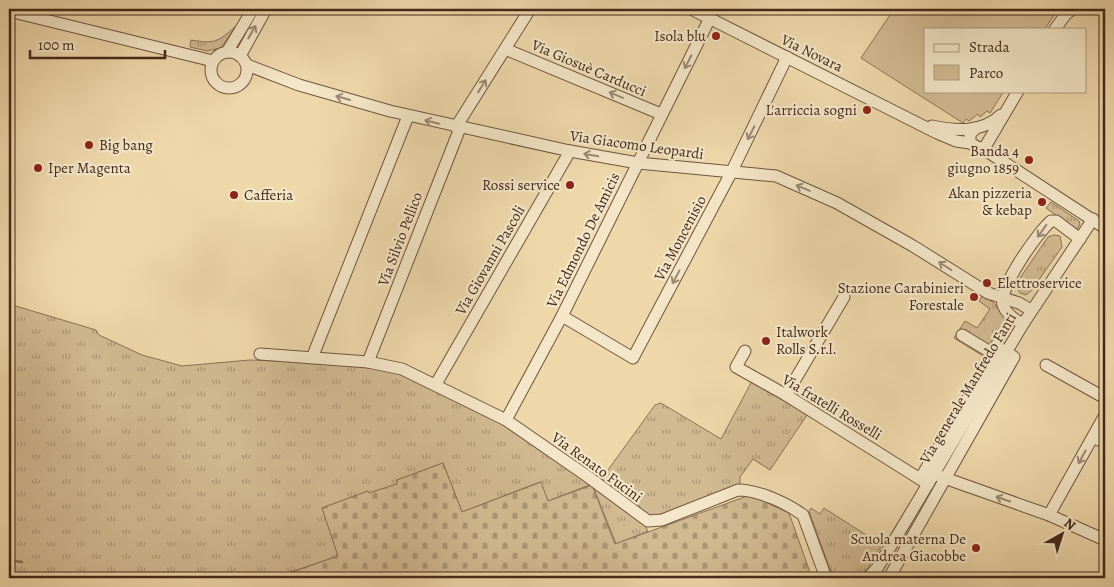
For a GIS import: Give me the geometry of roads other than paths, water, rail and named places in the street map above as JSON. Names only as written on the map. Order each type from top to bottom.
[{"type":"street","points":[[253,9],[227,52],[219,55],[214,62],[212,75],[217,83],[226,88],[235,87],[244,81],[244,60],[266,9]]},
{"type":"street","name":"Via Silvio Pellico","points":[[368,362],[458,128],[530,9]]},
{"type":"street","name":"Via Novara","points":[[691,9],[919,124],[956,141],[970,143]]},
{"type":"street","points":[[1056,28],[1061,19],[1073,9]]},
{"type":"street","points":[[9,11],[214,62]]},
{"type":"street","name":"Via Edmondo De Amicis","points":[[506,420],[562,316],[710,18]]},
{"type":"street","name":"Via Giosuè Carducci","points":[[506,49],[661,114]]},
{"type":"street","name":"Via Giacomo Leopardi","points":[[227,52],[335,96],[458,128],[638,163],[776,176],[835,202],[914,246],[988,293],[1019,303],[1031,310]]},
{"type":"street","name":"Via Moncenisio","points":[[562,316],[633,358],[731,173],[787,57]]},
{"type":"street","points":[[1006,111],[993,122],[978,128],[970,134],[970,143],[975,147],[986,143],[1006,111],[1017,92]]},
{"type":"street","points":[[312,358],[408,116]]},
{"type":"street","name":"Via Novara","points":[[919,124],[955,130],[978,128]]},
{"type":"street","points":[[978,128],[987,131],[986,143],[994,155],[1105,228]]},
{"type":"street","name":"Via Giovanni Pascoli","points":[[436,384],[570,151]]},
{"type":"street","name":"Via generale Manfredo Fanti","points":[[952,445],[999,347],[1022,324],[1093,219]]},
{"type":"street","points":[[1022,324],[1009,314],[1003,306],[1002,298],[1008,280],[1051,221],[1056,221],[1080,239]]},
{"type":"street","points":[[786,395],[844,298]]},
{"type":"street","points":[[962,335],[992,353],[999,347]]},
{"type":"street","name":"Via fratelli Rosselli","points":[[745,351],[736,367],[932,479],[1049,515],[1105,540]]},
{"type":"street","name":"Via Renato Fucini","points":[[260,354],[340,362],[368,362],[402,369],[436,384],[506,420],[587,476],[648,522],[662,520],[738,490],[748,491],[782,503],[803,515],[826,578]]},
{"type":"street","points":[[1046,365],[1105,398]]},
{"type":"street","points":[[1049,515],[1105,415]]},
{"type":"street","points":[[1093,437],[1105,443]]},
{"type":"street","points":[[932,479],[952,445]]},
{"type":"street","points":[[889,578],[932,479],[952,445]]},
{"type":"street","name":"Via generale Manfredo Fanti","points":[[870,576],[932,479]]},
{"type":"waterway","points":[[9,560],[22,562]]},
{"type":"place","name":"Isola blu","points":[[716,36]]},
{"type":"place","name":"L'arriccia sogni","points":[[867,110]]},
{"type":"place","name":"Big bang","points":[[89,145]]},
{"type":"place","name":"Banda 4 giugno 1859","points":[[1029,160]]},
{"type":"place","name":"Iper Magenta","points":[[38,168]]},
{"type":"place","name":"Rossi service","points":[[570,185]]},
{"type":"place","name":"Cafferia","points":[[234,195]]},
{"type":"place","name":"Akan pizzeria & kebap","points":[[1042,202]]},
{"type":"place","name":"Elettroservice","points":[[987,283]]},
{"type":"place","name":"Stazione Carabinieri Forestale","points":[[974,297]]},
{"type":"place","name":"Italwork Rolls S.r.l.","points":[[766,341]]},
{"type":"place","name":"Scuola materna De Andrea Giacobbe","points":[[976,548]]}]
